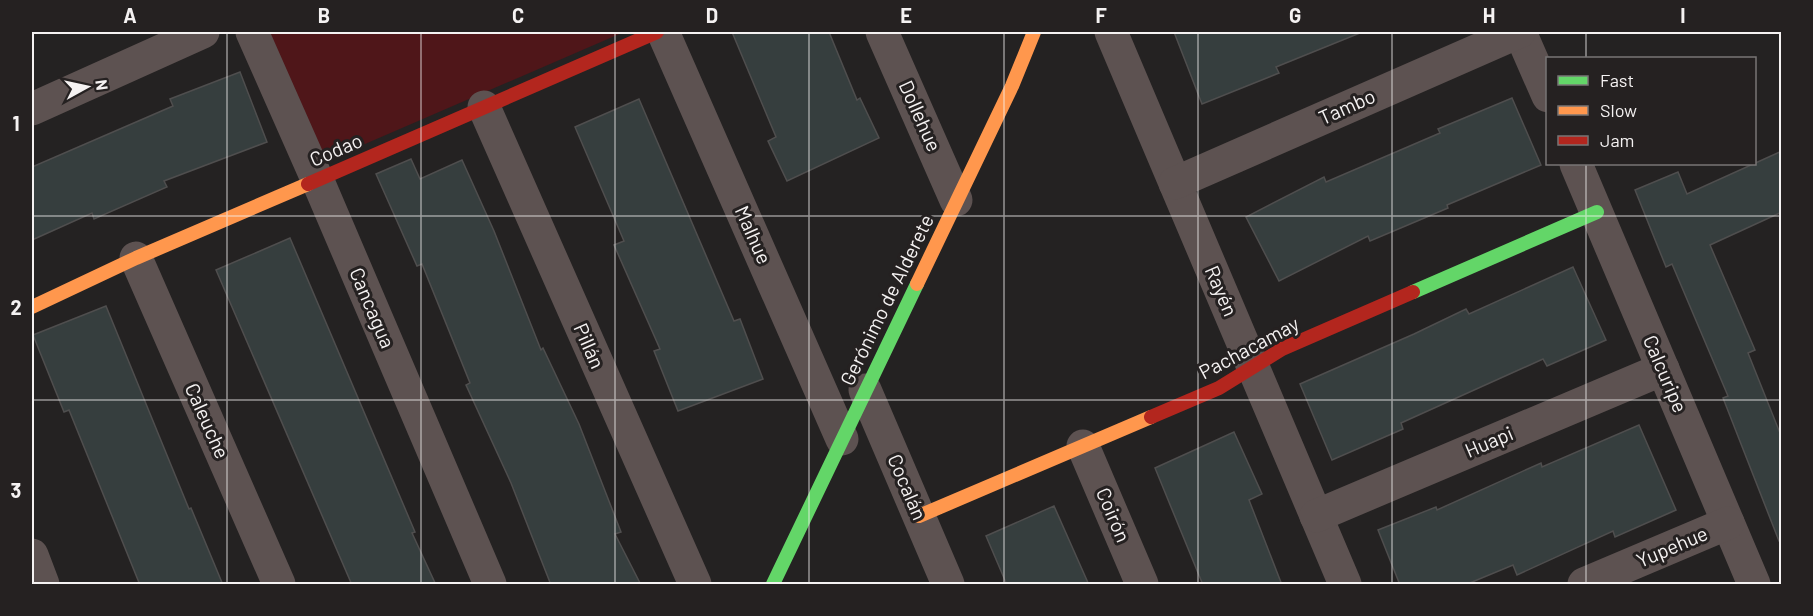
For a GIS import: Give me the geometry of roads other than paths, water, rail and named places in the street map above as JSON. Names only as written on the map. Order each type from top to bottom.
[{"type":"street","points":[[32,109],[202,32]]},
{"type":"street","name":"Cancagua","points":[[252,32],[490,585]]},
{"type":"street","name":"Codao","points":[[32,307],[136,258],[657,32]]},
{"type":"street","name":"Malhue","points":[[663,32],[842,439]]},
{"type":"street","name":"Dollehue","points":[[882,32],[956,200]]},
{"type":"street","name":"Gerónimo de Alderete","points":[[773,585],[1012,86],[1034,32]]},
{"type":"street","name":"Rayén","points":[[1111,32],[1345,585]]},
{"type":"street","points":[[1520,32],[1546,91]]},
{"type":"street","name":"Tambo","points":[[1175,183],[1520,32]]},
{"type":"street","name":"Pillán","points":[[484,107],[695,585]]},
{"type":"street","name":"Calcuripe","points":[[1576,165],[1754,585]]},
{"type":"street","name":"Pachacamay","points":[[919,516],[1219,388],[1282,349],[1597,212]]},
{"type":"street","name":"Caleuche","points":[[136,258],[279,585]]},
{"type":"street","name":"Huapi","points":[[1316,516],[1663,369]]},
{"type":"street","name":"Cocalán","points":[[865,390],[948,585]]},
{"type":"street","name":"Coirón","points":[[1083,446],[1142,585]]},
{"type":"street","name":"Yupehue","points":[[1584,585],[1728,523]]},
{"type":"street","points":[[32,555],[43,585]]}]
